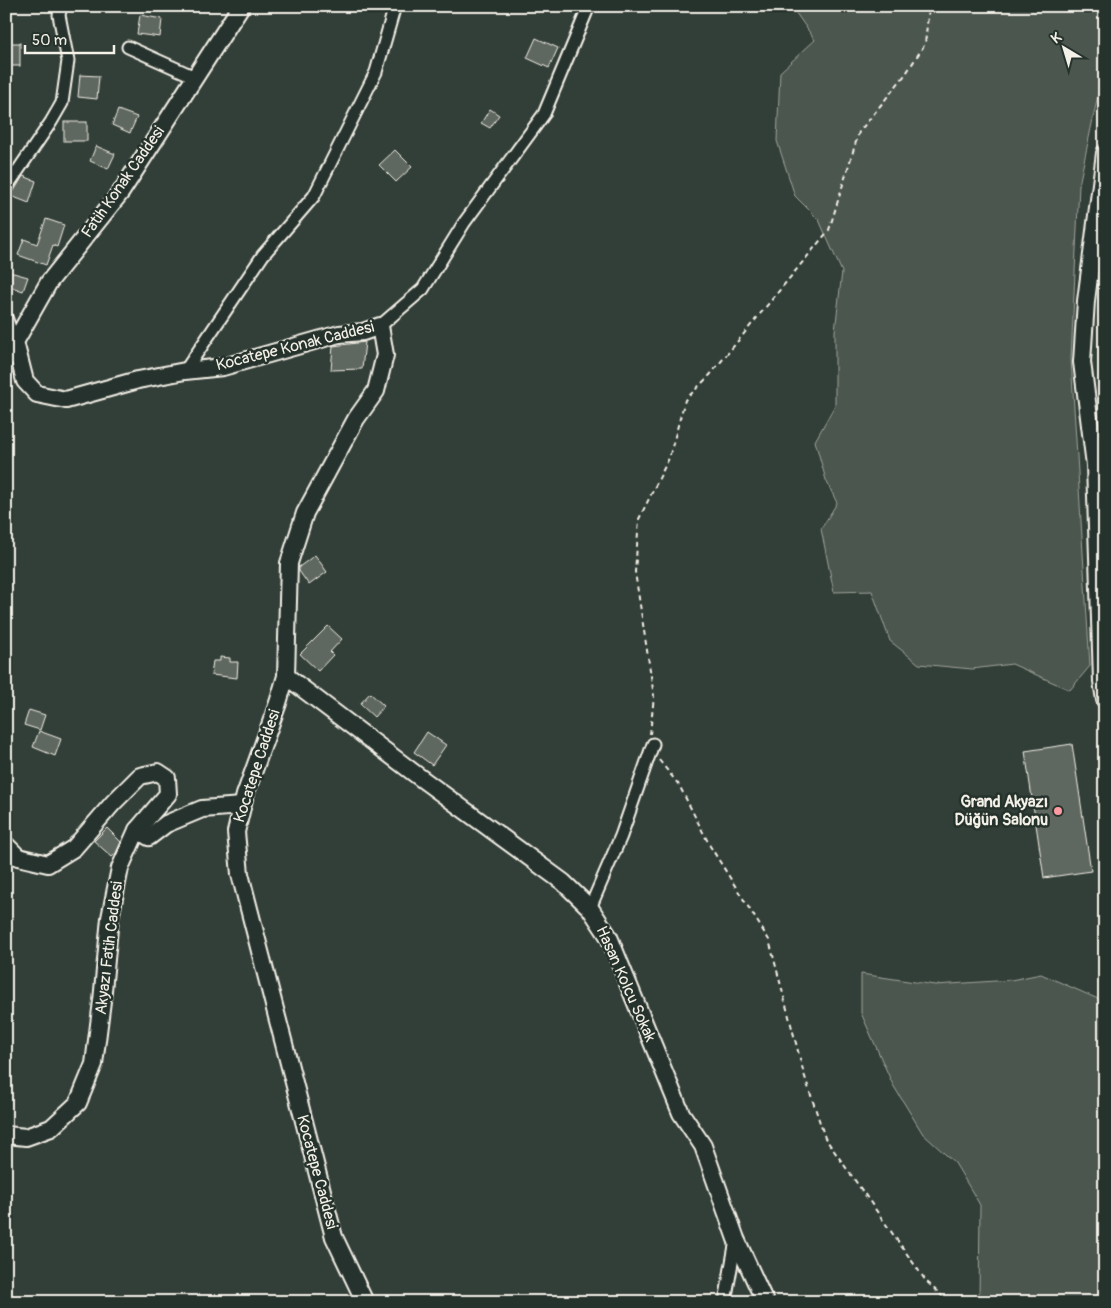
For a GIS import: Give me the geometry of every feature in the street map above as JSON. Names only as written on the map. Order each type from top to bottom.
[{"type":"main road","name":"Fatih Konak Caddesi","points":[[6,358],[49,282],[121,192],[241,6]]},
{"type":"main road","points":[[1105,153],[1086,301],[1082,362],[1095,465],[1102,681],[1105,700]]},
{"type":"main road","name":"Kocatepe Konak Caddesi","points":[[15,342],[25,382],[37,394],[66,400],[138,380],[185,371],[222,367],[339,334],[363,332],[380,326]]},
{"type":"main road","name":"Kocatepe Caddesi","points":[[365,1302],[334,1237],[240,874],[236,832],[242,806],[286,676],[289,563],[305,513],[356,419],[376,391],[385,356],[380,326]]},
{"type":"main road","name":"Hasan Kolcu Sokak","points":[[286,676],[563,882],[590,908],[609,937],[682,1113],[703,1146],[736,1239],[765,1302]]},
{"type":"main road","name":"Akyazı Fatih Caddesi","points":[[6,845],[18,857],[48,864],[74,848],[113,803],[140,776],[158,772],[167,778],[168,794],[137,830],[120,868],[110,918],[94,1064],[78,1102],[51,1128],[26,1137],[6,1135]]},
{"type":"main road","points":[[137,830],[149,837],[166,824],[202,808],[242,806]]},
{"type":"street","points":[[6,188],[62,103],[68,61],[60,15],[61,6]]},
{"type":"street","points":[[185,371],[264,255],[314,196],[376,72],[395,6]]},
{"type":"street","name":"Kocatepe Konak Caddesi","points":[[380,326],[423,289],[464,223],[544,114],[589,6]]},
{"type":"street","points":[[128,47],[195,77]]},
{"type":"street","points":[[6,317],[15,342]]},
{"type":"street","points":[[590,908],[621,836],[653,744]]},
{"type":"street","points":[[725,1302],[736,1239]]},
{"type":"path","points":[[929,6],[925,44],[905,75],[859,132],[829,230],[710,376],[685,400],[669,458],[639,519],[635,572],[654,696],[650,733],[659,759],[679,785],[710,846],[769,940],[804,1074],[825,1138],[926,1281],[948,1302]]},
{"type":"shaded area","points":[[791,6],[1097,6],[1105,27],[1105,62],[1079,185],[1071,359],[1090,666],[1070,690],[1012,664],[972,669],[919,664],[890,641],[872,591],[834,592],[821,529],[837,503],[826,480],[815,441],[835,405],[835,331],[842,272],[819,220],[795,196],[777,141],[780,72],[815,40]]},
{"type":"shaded area","points":[[861,974],[935,985],[1011,980],[1041,974],[1105,1002],[1105,1302],[979,1302],[980,1205],[955,1163],[923,1134],[893,1085],[861,1013]]},
{"type":"building","points":[[140,15],[162,19],[160,37],[137,34]]},
{"type":"building","points":[[536,38],[558,48],[549,68],[527,58]]},
{"type":"building","points":[[6,43],[20,43],[20,66],[6,66]]},
{"type":"building","points":[[80,75],[99,76],[97,99],[78,97]]},
{"type":"building","points":[[490,109],[499,115],[490,128],[481,123]]},
{"type":"building","points":[[118,110],[137,117],[130,133],[112,125]]},
{"type":"building","points":[[64,122],[87,122],[87,141],[64,141]]},
{"type":"building","points":[[96,146],[115,154],[108,169],[90,161]]},
{"type":"building","points":[[395,150],[412,167],[396,182],[379,165]]},
{"type":"building","points":[[23,176],[36,181],[29,203],[11,196]]},
{"type":"building","points":[[46,219],[64,225],[57,247],[53,245],[46,265],[18,255],[24,239],[37,244]]},
{"type":"building","points":[[6,271],[28,277],[23,291],[6,285]]},
{"type":"building","points":[[365,342],[362,369],[331,370],[333,346]]},
{"type":"building","points":[[315,555],[327,572],[309,585],[299,571],[299,567]]},
{"type":"building","points":[[328,626],[342,639],[330,652],[333,655],[318,671],[300,654]]},
{"type":"building","points":[[220,657],[230,658],[230,662],[238,662],[237,678],[211,675],[213,661],[220,661]]},
{"type":"building","points":[[370,693],[384,706],[374,717],[360,704]]},
{"type":"building","points":[[29,710],[45,715],[40,730],[24,725]]},
{"type":"building","points":[[39,731],[61,739],[55,756],[33,747]]},
{"type":"building","points":[[427,732],[446,745],[432,765],[414,752]]},
{"type":"building","name":"Grand Akyazı Düğün Salonu","points":[[1072,744],[1091,871],[1044,878],[1025,751]]},
{"type":"building","points":[[107,828],[121,842],[112,857],[94,841]]},
{"type":"place","name":"Grand Akyazı Düğün Salonu","points":[[1058,811]]}]
